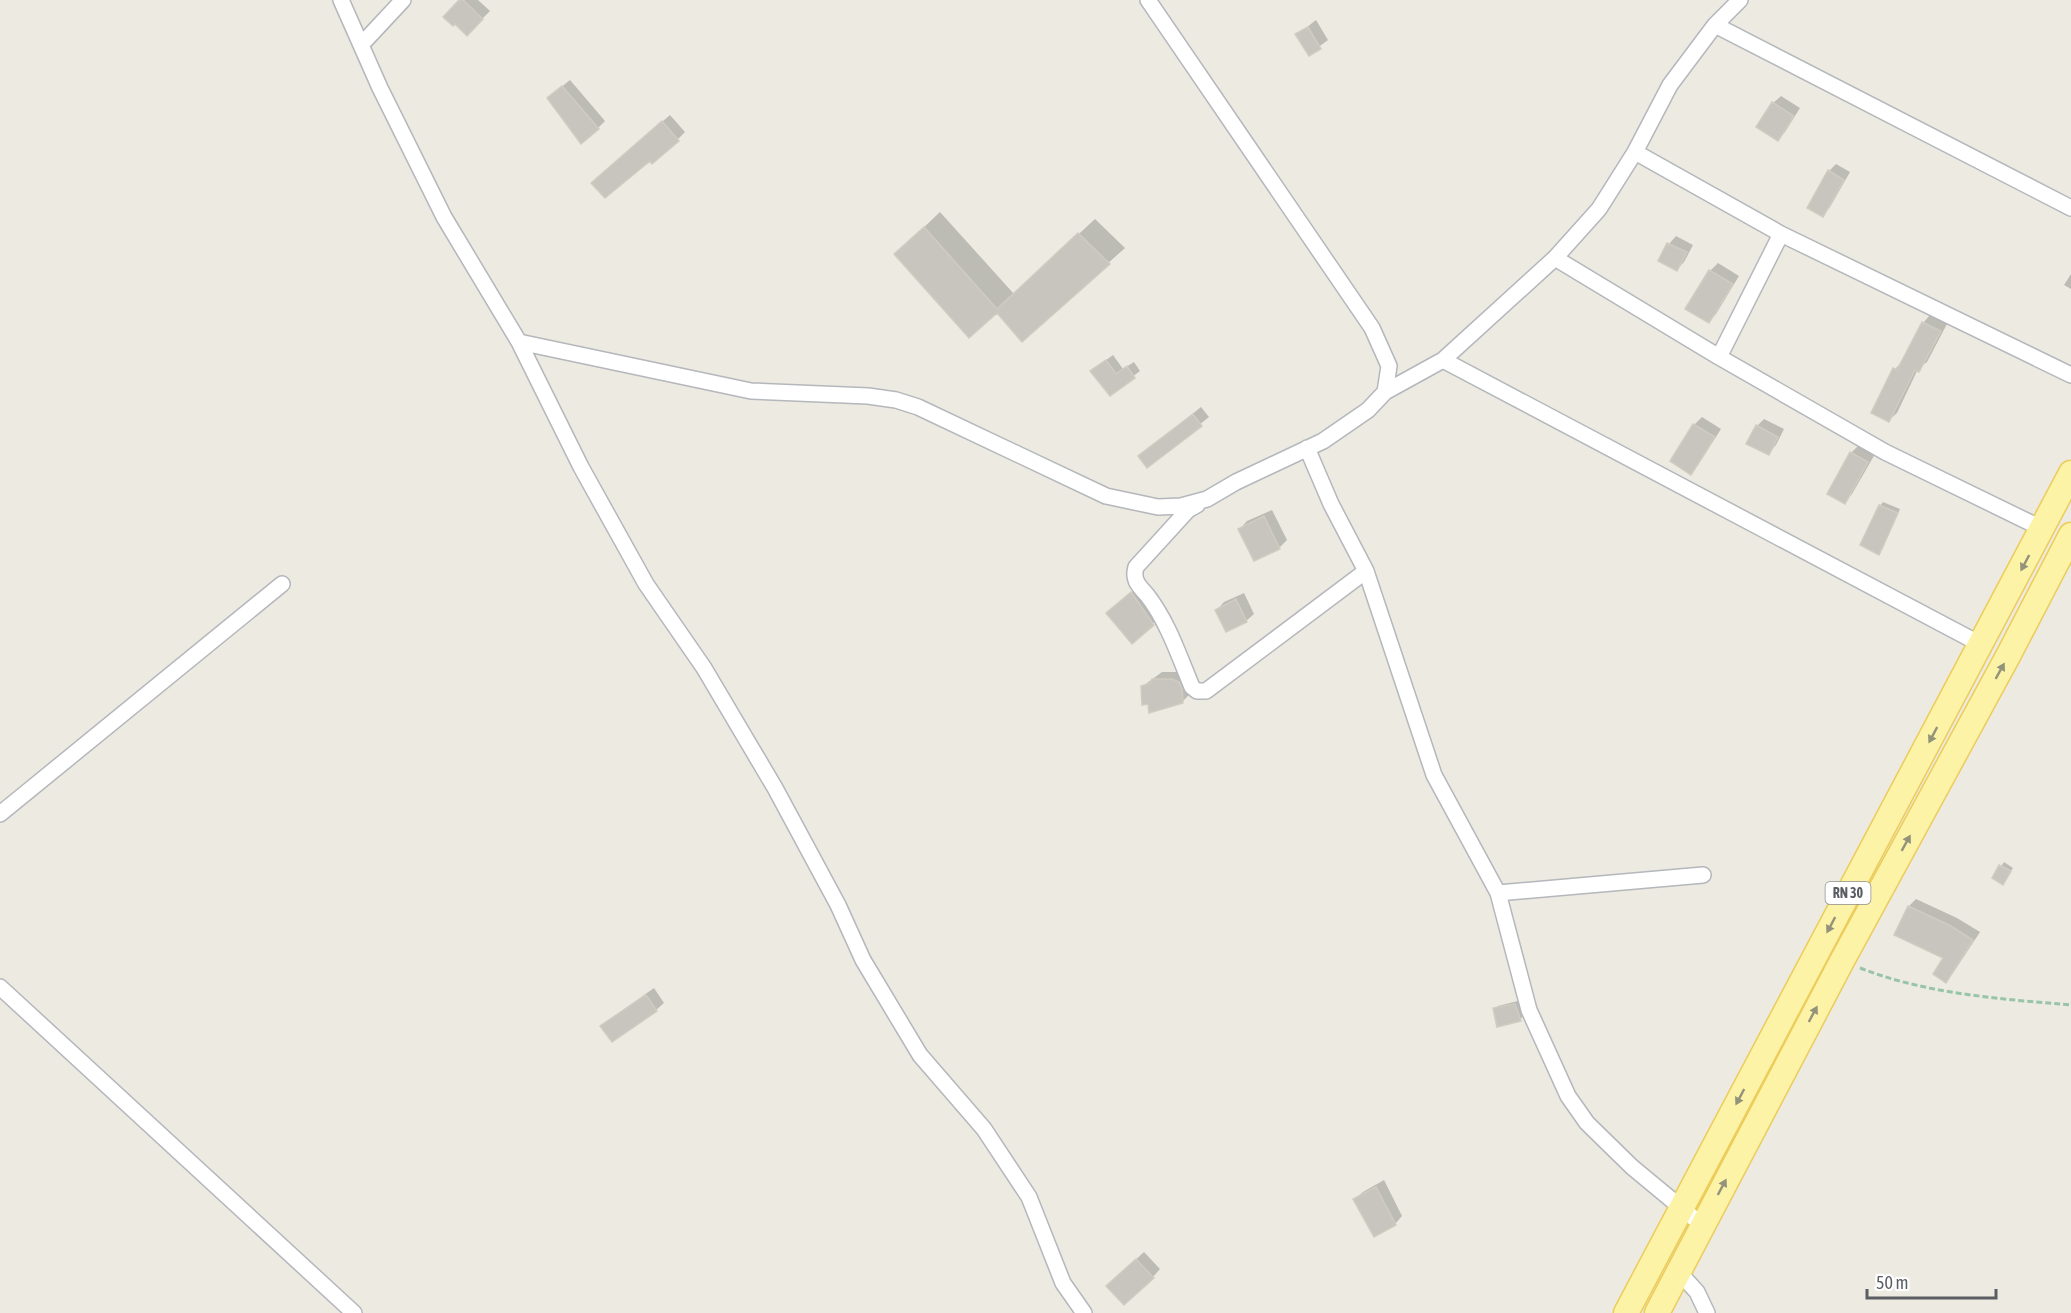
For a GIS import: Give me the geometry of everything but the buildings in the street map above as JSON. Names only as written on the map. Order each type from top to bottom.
[{"type":"main road","name":"RN 30","points":[[1626,1313],[1817,949],[1982,645],[2071,473]]},
{"type":"main road","name":"RN 30","points":[[1657,1313],[1842,961],[2008,656],[2071,535]]},
{"type":"street","points":[[341,0],[380,88],[444,217],[519,342],[597,496],[646,584],[704,668],[775,788],[838,905],[863,960],[921,1055],[984,1129],[1029,1197],[1064,1282],[1084,1313]]},
{"type":"street","points":[[361,45],[403,0]]},
{"type":"street","points":[[1148,0],[1372,328],[1389,366],[1385,392]]},
{"type":"street","points":[[1366,571],[1206,691],[1197,691],[1192,687],[1168,631],[1135,580],[1134,574],[1136,567],[1188,510],[1236,482],[1323,441],[1368,410],[1385,392],[1443,360],[1555,258],[1599,209],[1635,152],[1670,85],[1715,25],[1740,0]]},
{"type":"street","points":[[1715,25],[2071,208]]},
{"type":"street","points":[[1635,152],[1781,234],[2071,375]]},
{"type":"street","points":[[1719,357],[1781,234]]},
{"type":"street","points":[[1555,258],[1719,357],[1885,452],[2043,529]]},
{"type":"street","points":[[519,342],[751,391],[868,396],[896,400],[918,407],[1106,496],[1158,507],[1181,506],[1207,499]]},
{"type":"street","points":[[1443,360],[1982,645]]},
{"type":"street","points":[[1307,448],[1331,504],[1366,571],[1434,775],[1498,893],[1529,1010],[1568,1096],[1587,1123],[1632,1167],[1702,1225]]},
{"type":"street","points":[[0,814],[282,584]]},
{"type":"street","points":[[1498,893],[1703,875]]},
{"type":"street","points":[[0,987],[354,1313]]},
{"type":"street","points":[[1679,1272],[1697,1292],[1707,1313]]},
{"type":"path","points":[[1842,961],[1913,985],[2071,1005]]}]
